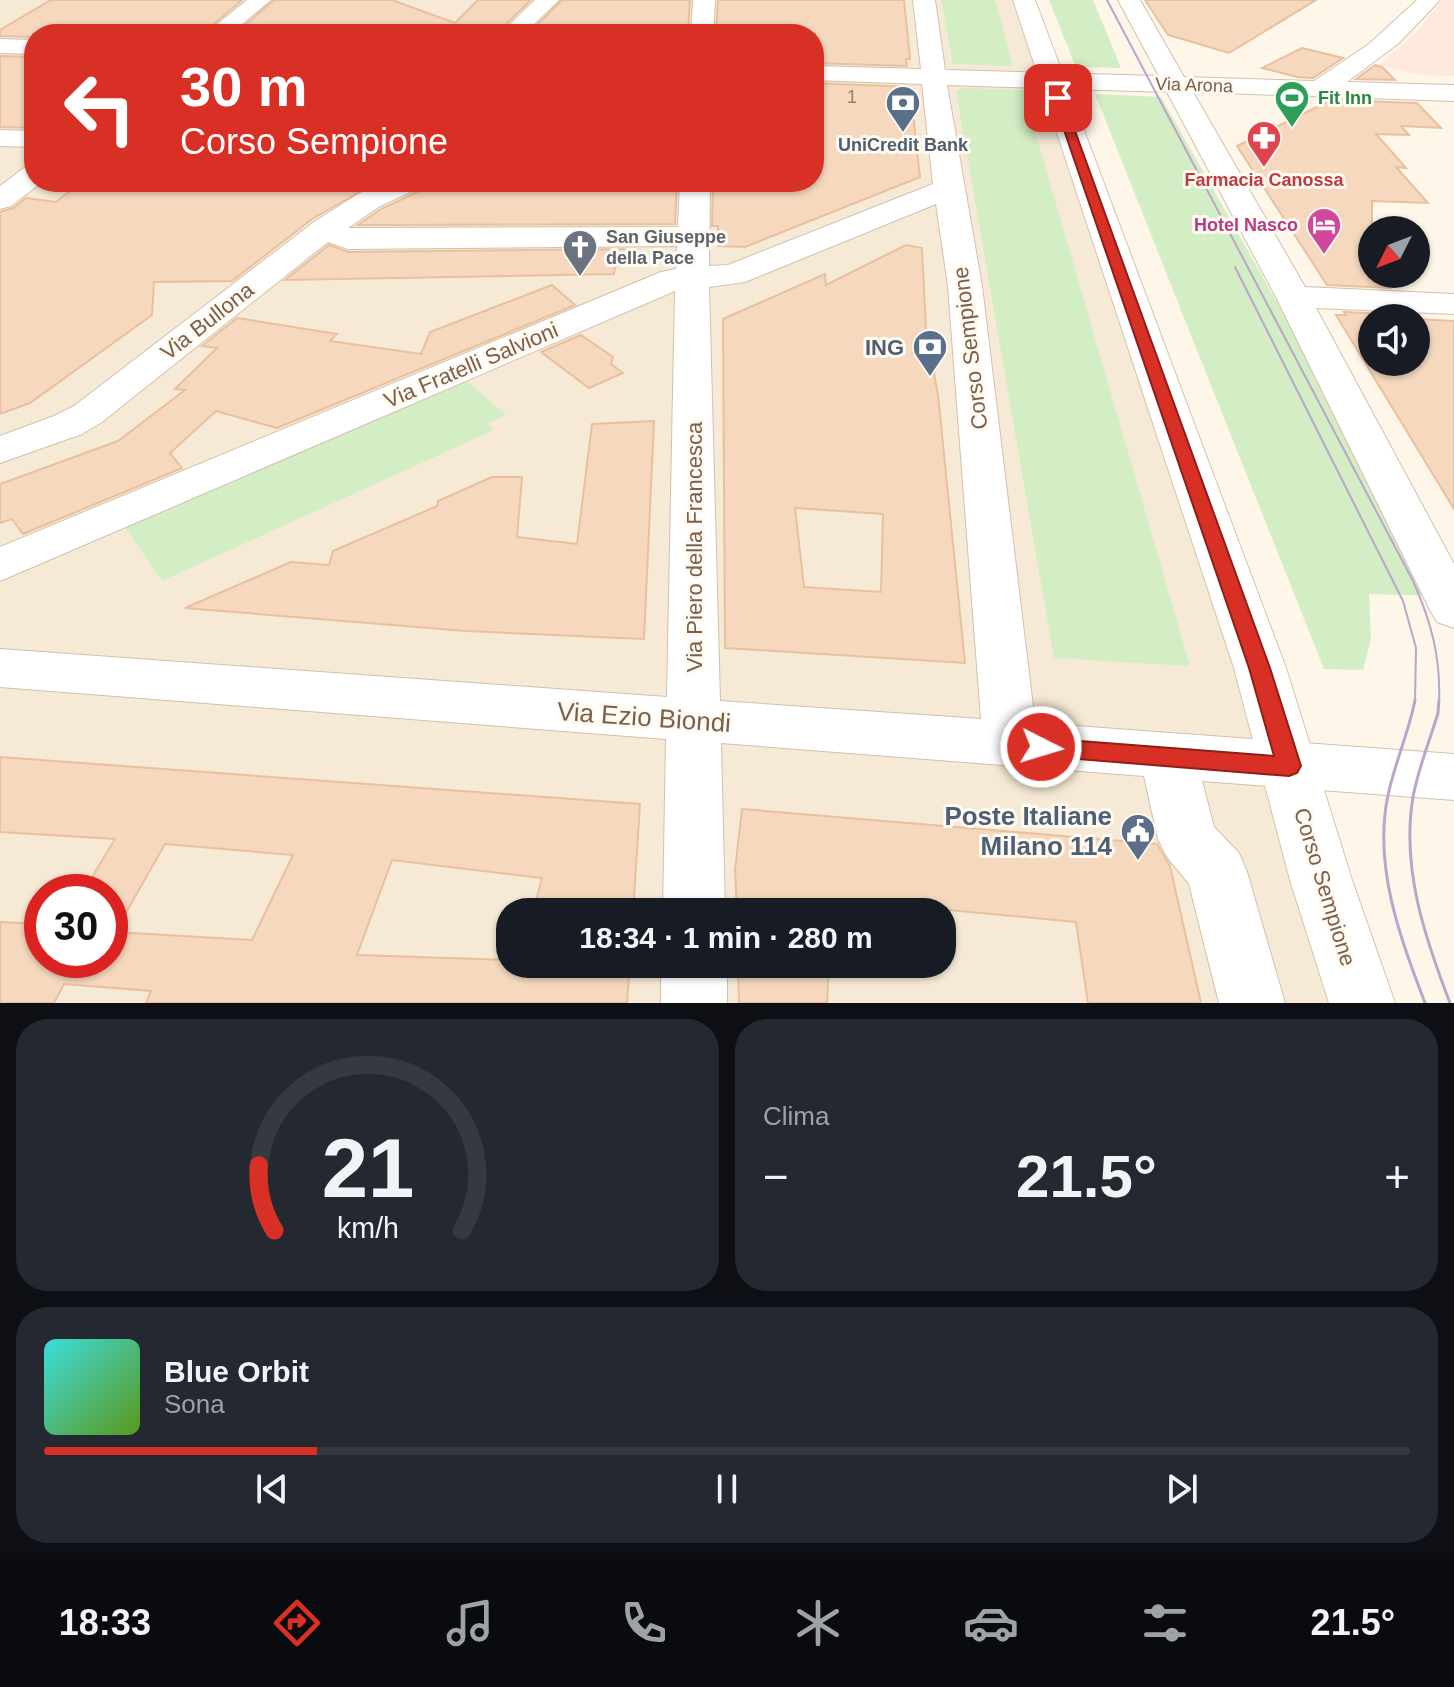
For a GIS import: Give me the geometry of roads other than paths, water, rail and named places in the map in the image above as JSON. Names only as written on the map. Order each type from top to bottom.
[{"type":"street","points":[[229,24],[260,0]]},
{"type":"street","points":[[521,24],[548,0]]},
{"type":"street","points":[[703,24],[704,0]]},
{"type":"street","name":"Corso Sempione","points":[[924,0],[948,188],[965,286],[1010,745]]},
{"type":"street","name":"Corso Sempione","points":[[1024,0],[1260,668],[1321,880],[1362,1003]]},
{"type":"street","points":[[1129,0],[1176,84],[1213,129],[1293,297],[1454,610]]},
{"type":"street","points":[[1249,113],[1354,69],[1396,38],[1429,0]]},
{"type":"street","points":[[1155,45],[1310,88]]},
{"type":"street","points":[[0,46],[24,47]]},
{"type":"street","name":"Via Arona","points":[[824,73],[1454,93]]},
{"type":"street","points":[[0,138],[24,139]]},
{"type":"street","points":[[0,200],[24,182]]},
{"type":"street","name":"Via Fratelli Salvioni","points":[[0,565],[673,279],[693,257],[719,278],[748,270],[948,188]]},
{"type":"street","name":"Via Bullona","points":[[0,450],[68,425],[88,414],[325,229],[387,192]]},
{"type":"street","name":"Via Piero della Francesca","points":[[694,898],[695,192]]},
{"type":"street","points":[[325,229],[348,239],[693,257]]},
{"type":"street","points":[[1293,297],[1454,304]]},
{"type":"street","name":"Via Ezio Biondi","points":[[0,668],[1454,777]]},
{"type":"street","points":[[1168,757],[1188,839],[1217,872],[1252,1003]]},
{"type":"street","points":[[694,978],[694,1003]]},
{"type":"tram line","points":[[1107,0],[1413,581],[1434,640],[1439,701]]},
{"type":"tram line","points":[[1235,267],[1403,601],[1416,648],[1415,702]]},
{"type":"tram line","points":[[1415,700],[1388,795],[1384,848],[1398,927],[1425,1003]]},
{"type":"tram line","points":[[1439,701],[1413,797],[1410,850],[1424,928],[1450,1003]]},
{"type":"place","name":"Fit Inn","points":[[1292,129]]},
{"type":"place","name":"UniCredit Bank","points":[[903,134]]},
{"type":"place","name":"Farmacia Canossa","points":[[1264,169]]},
{"type":"place","name":"Hotel Nasco","points":[[1324,256]]},
{"type":"place","name":"San Giuseppe della Pace","points":[[580,278]]},
{"type":"place","name":"ING","points":[[930,378]]},
{"type":"place","name":"Poste Italiane Milano 114","points":[[1138,862]]}]
